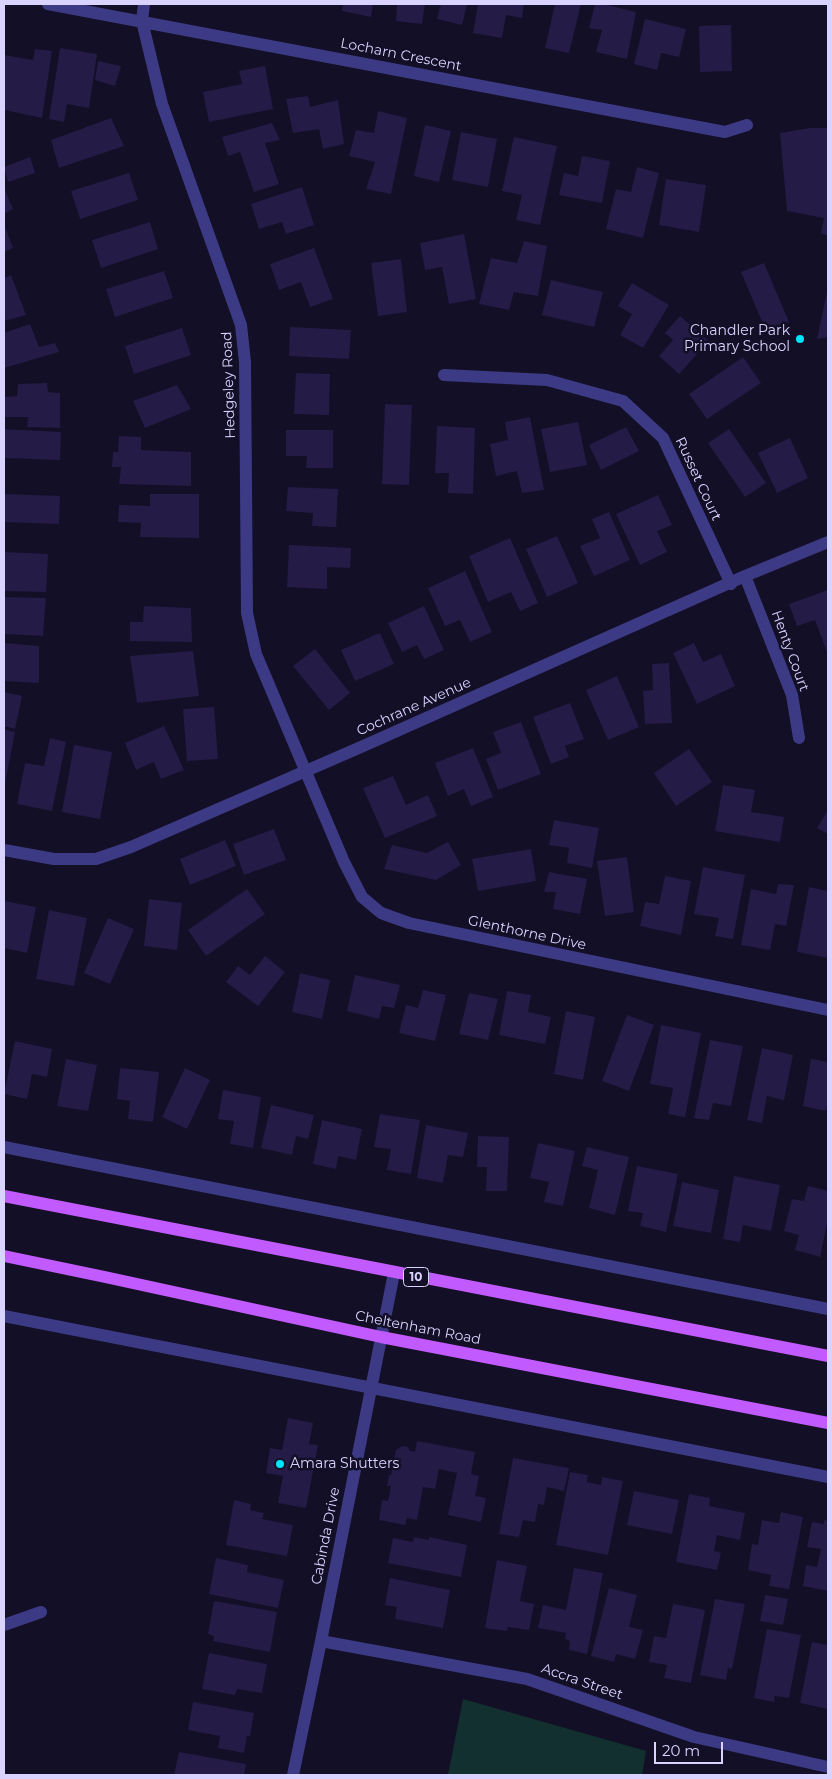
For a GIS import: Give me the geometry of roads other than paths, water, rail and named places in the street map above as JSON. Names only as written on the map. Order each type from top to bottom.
[{"type":"main road","name":"10","points":[[4,1196],[828,1356]]},
{"type":"main road","name":"Cheltenham Road","points":[[4,1256],[105,1276],[382,1337],[828,1423]]},
{"type":"street","name":"Locharn Crescent","points":[[48,4],[725,132],[747,125]]},
{"type":"street","name":"Hedgeley Road","points":[[144,4],[142,21],[162,104],[242,325],[245,362],[247,613],[256,654],[306,772]]},
{"type":"street","name":"Russet Court","points":[[444,375],[547,380],[623,401],[663,438],[730,584]]},
{"type":"street","name":"Cochrane Avenue","points":[[4,850],[54,859],[96,860],[306,772],[745,576],[828,542]]},
{"type":"street","name":"Henty Court","points":[[745,576],[792,695],[799,738]]},
{"type":"street","name":"Glenthorne Drive","points":[[306,772],[344,862],[362,898],[381,914],[409,923],[828,1010]]},
{"type":"street","points":[[4,1147],[828,1309]]},
{"type":"street","name":"Cabinda Drive","points":[[293,1775],[394,1273]]},
{"type":"street","points":[[4,1316],[828,1477]]},
{"type":"street","points":[[4,1625],[41,1612]]},
{"type":"street","name":"Accra Street","points":[[321,1641],[527,1679],[694,1737],[828,1767]]},
{"type":"place","name":"Chandler Park Primary School","points":[[800,339]]},
{"type":"place","name":"Amara Shutters","points":[[280,1464]]}]
